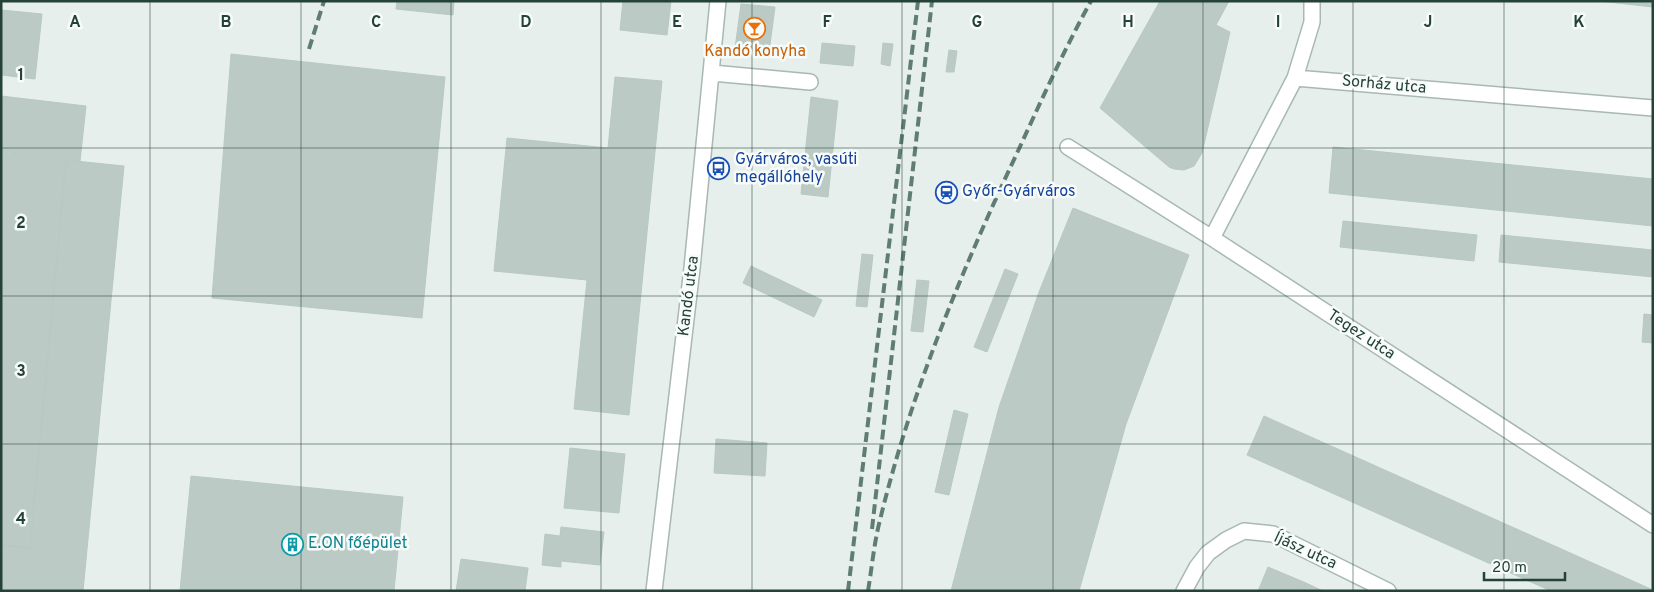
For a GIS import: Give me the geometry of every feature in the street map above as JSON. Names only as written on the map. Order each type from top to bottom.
[{"type":"street","name":"Kandó utca","points":[[654,591],[692,268],[718,1]]},
{"type":"street","points":[[1212,238],[1295,78],[1312,22],[1312,1]]},
{"type":"street","points":[[712,73],[810,82]]},
{"type":"street","name":"Sorház utca","points":[[1295,78],[1653,108]]},
{"type":"street","name":"Tegez utca","points":[[1068,147],[1212,238],[1653,525]]},
{"type":"street","name":"Íjász utca","points":[[1184,591],[1208,553],[1226,540],[1244,531],[1273,534],[1388,591]]},
{"type":"building","points":[[397,1],[454,1],[453,15],[396,9]]},
{"type":"building","points":[[623,1],[671,1],[667,35],[620,30]]},
{"type":"building","points":[[1160,1],[1229,1],[1216,25],[1230,32],[1202,153],[1194,166],[1184,170],[1169,167],[1100,108]]},
{"type":"building","points":[[1599,1],[1653,1],[1653,7]]},
{"type":"building","name":"Kandó konyha","points":[[741,4],[775,7],[769,52],[735,48]]},
{"type":"building","points":[[1,10],[42,14],[35,79],[1,75]]},
{"type":"building","points":[[822,43],[855,46],[853,66],[820,63]]},
{"type":"building","points":[[883,43],[893,44],[890,66],[881,64]]},
{"type":"building","points":[[949,50],[957,51],[954,72],[946,72]]},
{"type":"building","points":[[231,54],[445,77],[422,318],[212,298]]},
{"type":"building","points":[[615,77],[662,81],[629,415],[574,409],[587,280],[494,271],[507,138],[608,148]]},
{"type":"building","points":[[1,96],[86,106],[80,161],[1,152]]},
{"type":"building","points":[[811,97],[838,101],[828,197],[801,194]]},
{"type":"building","points":[[1333,147],[1653,179],[1653,226],[1329,193]]},
{"type":"building","points":[[1,153],[66,160],[30,548],[1,545]]},
{"type":"building","points":[[66,160],[124,166],[83,591],[1,591],[1,545],[30,548]]},
{"type":"building","points":[[1073,208],[1189,255],[1126,424],[1079,591],[951,591],[999,407],[1039,292]]},
{"type":"building","points":[[1343,221],[1477,235],[1474,261],[1340,247]]},
{"type":"building","points":[[1501,235],[1653,250],[1653,277],[1499,262]]},
{"type":"building","points":[[862,254],[873,255],[867,307],[856,306]]},
{"type":"building","points":[[751,266],[822,300],[814,317],[743,283]]},
{"type":"building","points":[[1005,269],[1018,274],[987,352],[974,347]]},
{"type":"building","points":[[917,280],[929,281],[923,332],[911,331]]},
{"type":"building","points":[[1644,314],[1653,315],[1653,343],[1642,342]]},
{"type":"building","points":[[954,410],[968,414],[949,495],[935,492]]},
{"type":"building","points":[[1264,416],[1653,591],[1551,591],[1247,455]]},
{"type":"building","points":[[716,439],[767,443],[765,476],[714,473]]},
{"type":"building","points":[[570,448],[625,454],[619,513],[564,508]]},
{"type":"building","name":"E.ON főépület","points":[[191,476],[403,497],[394,591],[180,591]]},
{"type":"building","points":[[561,527],[604,532],[600,565],[561,561],[561,567],[542,565],[545,534],[560,536]]},
{"type":"building","points":[[461,559],[528,568],[525,591],[456,591]]},
{"type":"building","points":[[1268,567],[1306,583],[1303,591],[1258,591]]},
{"type":"building","points":[[1306,583],[1323,591],[1303,591]]},
{"type":"railway","points":[[309,49],[324,1]]},
{"type":"railway","points":[[848,591],[918,1]]},
{"type":"railway","points":[[872,529],[932,1]]},
{"type":"railway","points":[[868,591],[878,529],[893,472],[907,425],[940,332],[997,196],[1071,38],[1091,1]]},
{"type":"place","name":"Kandó konyha","points":[[755,28]]},
{"type":"place","name":"Gyárváros, vasúti megállóhely","points":[[719,169]]},
{"type":"place","name":"Győr-Gyárváros","points":[[946,192]]},
{"type":"place","name":"E.ON főépület","points":[[292,544]]}]
